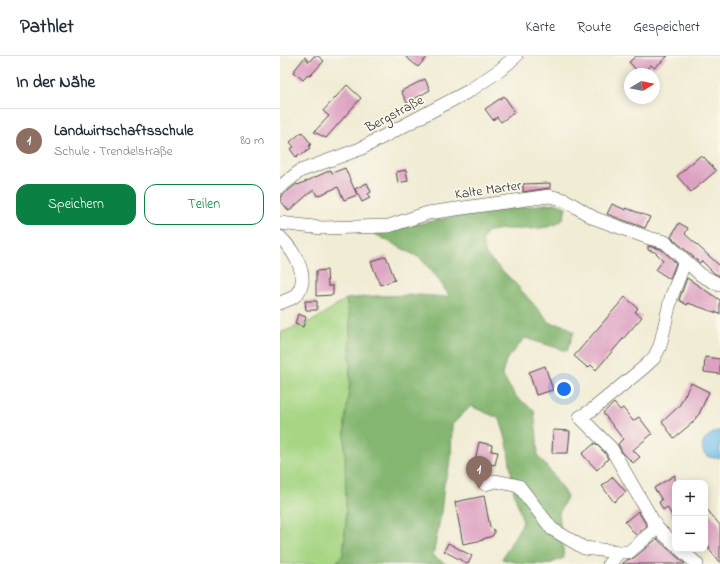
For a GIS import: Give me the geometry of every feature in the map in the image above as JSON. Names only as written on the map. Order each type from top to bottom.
[{"type":"street","name":"Bergstraße","points":[[280,187],[300,171],[360,150],[469,91],[500,70],[516,56]]},
{"type":"street","name":"Kalte Marter","points":[[280,223],[322,228],[389,226],[428,213],[549,196],[565,200],[594,218],[649,238],[665,242],[700,275],[720,285]]},
{"type":"street","points":[[280,237],[289,246],[298,260],[301,269],[302,282],[298,292],[291,298],[280,303]]},
{"type":"street","points":[[672,541],[658,528],[611,448],[580,417],[592,410],[654,358],[660,346],[671,298],[685,261]]},
{"type":"street","points":[[485,484],[496,481],[519,486],[552,529],[584,548],[629,552],[658,528]]},
{"type":"street","points":[[609,564],[619,552]]},
{"type":"street","points":[[683,552],[697,564]]},
{"type":"green space","points":[[554,203],[566,207],[563,218],[556,224],[541,228],[502,229],[486,232],[482,242],[486,255],[514,282],[550,323],[564,325],[574,332],[567,351],[525,338],[506,360],[502,375],[516,397],[534,410],[538,456],[554,476],[567,497],[559,513],[564,558],[549,564],[523,564],[502,559],[523,522],[514,493],[507,442],[500,419],[471,406],[452,425],[451,461],[444,484],[441,514],[433,556],[446,564],[335,564],[343,555],[346,522],[345,423],[350,382],[350,320],[346,299],[376,296],[417,295],[450,297],[436,276],[420,258],[373,233],[452,217]]},
{"type":"green space","points":[[346,299],[350,320],[350,382],[345,423],[346,522],[343,555],[335,564],[280,564],[280,333],[316,319]]},
{"type":"water","points":[[720,430],[720,458],[711,458],[704,454],[702,447],[703,443],[710,435]]},
{"type":"building","points":[[314,56],[318,56],[324,61],[310,76],[308,75],[303,80],[293,72],[305,57],[309,62]]},
{"type":"building","points":[[405,56],[428,56],[418,67]]},
{"type":"building","points":[[636,56],[668,56],[654,68],[651,65],[647,68],[634,68],[629,62]]},
{"type":"building","points":[[425,79],[430,90],[407,103],[401,91]]},
{"type":"building","points":[[347,85],[361,98],[326,138],[314,132],[329,116],[323,111]]},
{"type":"building","points":[[504,96],[515,112],[501,122],[497,117],[493,120],[485,109]]},
{"type":"building","points":[[302,132],[311,144],[309,146],[310,149],[296,157],[290,149],[294,147],[290,142]]},
{"type":"building","points":[[700,156],[702,158],[704,157],[716,171],[691,192],[677,176]]},
{"type":"building","points":[[345,168],[357,195],[344,200],[338,187],[317,196],[314,189],[289,211],[280,200],[280,197],[297,184],[298,185],[331,170],[332,173]]},
{"type":"building","points":[[406,170],[408,181],[398,183],[396,172]]},
{"type":"building","points":[[367,183],[371,192],[368,194],[370,198],[362,202],[355,189]]},
{"type":"building","points":[[550,183],[550,188],[523,192],[523,184]]},
{"type":"building","points":[[612,204],[650,217],[645,228],[607,214]]},
{"type":"building","points":[[679,223],[688,228],[685,234],[720,266],[720,276],[714,273],[702,261],[700,263],[671,237]]},
{"type":"building","points":[[648,246],[661,249],[676,263],[670,279],[656,270],[663,260],[655,252],[648,250]]},
{"type":"building","points":[[386,256],[395,280],[380,285],[371,262]]},
{"type":"building","points":[[327,270],[328,286],[333,286],[333,295],[316,296],[316,271]]},
{"type":"building","points":[[687,278],[720,300],[720,314],[688,303],[687,305],[679,300]]},
{"type":"building","points":[[625,297],[638,308],[635,312],[642,317],[596,370],[591,365],[588,368],[574,356]]},
{"type":"building","points":[[305,301],[317,301],[317,310],[306,310]]},
{"type":"building","points":[[298,314],[306,317],[303,327],[295,324]]},
{"type":"building","points":[[705,357],[720,359],[720,374],[704,372]]},
{"type":"building","points":[[545,366],[553,390],[536,395],[529,372]]},
{"type":"building","points":[[691,383],[709,392],[699,414],[692,423],[674,438],[662,422],[679,406]]},
{"type":"building","points":[[614,403],[620,410],[623,408],[633,421],[639,417],[652,434],[633,450],[640,457],[633,463],[622,452],[618,444],[623,439],[603,413]]},
{"type":"building","points":[[553,430],[570,431],[568,453],[552,453]]},
{"type":"building","points":[[479,442],[492,445],[491,451],[498,452],[495,465],[475,461]]},
{"type":"building","points":[[595,443],[605,453],[608,459],[597,470],[582,454]]},
{"type":"building","points":[[675,475],[675,480],[672,480],[672,516],[667,507],[663,510],[659,502],[662,500],[654,488]]},
{"type":"building","points":[[613,477],[626,492],[614,502],[602,486]]},
{"type":"building","points":[[484,496],[490,527],[494,530],[494,534],[483,540],[463,544],[455,502]]},
{"type":"building","points":[[638,511],[647,526],[636,535],[625,522]]},
{"type":"building","points":[[708,511],[720,525],[720,563],[708,548],[710,547],[708,545]]},
{"type":"building","points":[[657,539],[685,564],[622,564],[627,560],[634,558]]},
{"type":"building","points":[[448,543],[472,556],[468,564],[444,551]]},
{"type":"place","name":"Landwirtschaftsschule","points":[[479,489]]}]
